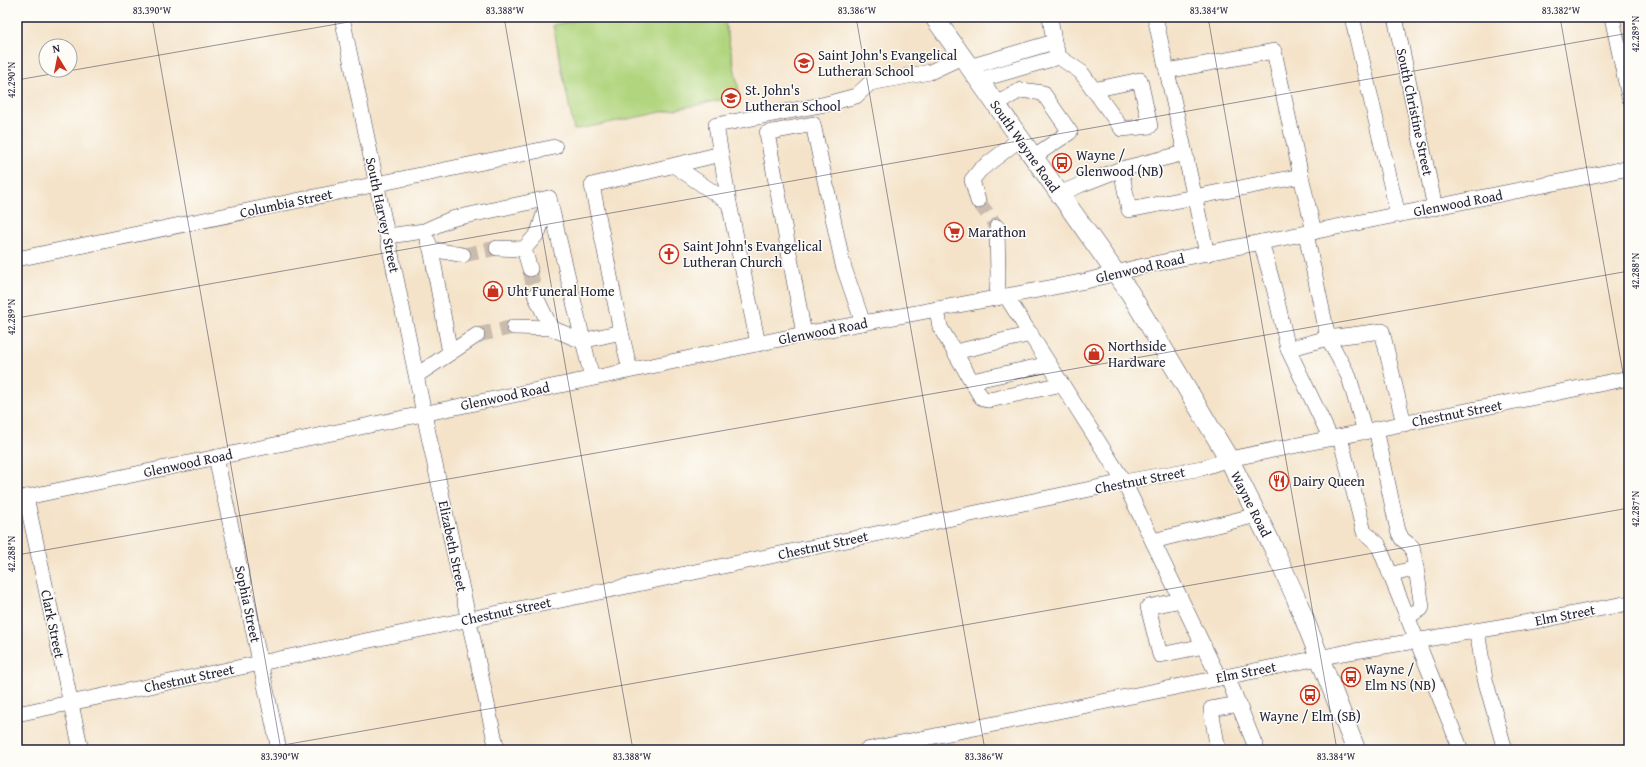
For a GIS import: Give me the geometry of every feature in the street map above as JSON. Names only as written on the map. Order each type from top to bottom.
[{"type":"main road","name":"South Wayne Road","points":[[934,17],[1117,274]]},
{"type":"main road","name":"Wayne Road","points":[[1117,274],[1130,293],[1228,459],[1257,515],[1296,598],[1356,750]]},
{"type":"street","name":"South Harvey Street","points":[[342,17],[424,413]]},
{"type":"street","points":[[1050,17],[1054,42],[1059,57],[1081,72],[1093,90]]},
{"type":"street","points":[[1155,17],[1207,254]]},
{"type":"street","points":[[1352,17],[1398,215]]},
{"type":"street","name":"South Christine Street","points":[[1395,17],[1435,208]]},
{"type":"street","points":[[1612,17],[1629,97]]},
{"type":"street","points":[[970,68],[1054,42]]},
{"type":"street","points":[[1167,72],[1274,51],[1301,176],[1328,338],[1349,377],[1370,431],[1398,531],[1402,540],[1412,547],[1422,607],[1408,617]]},
{"type":"street","points":[[758,344],[729,204],[716,125],[826,104],[856,96],[870,83],[930,72],[1059,57]]},
{"type":"street","points":[[996,104],[1021,90],[1043,93],[1070,132],[1033,157]]},
{"type":"street","points":[[804,334],[767,132],[814,124],[843,265],[863,323]]},
{"type":"street","points":[[978,201],[972,180],[980,170],[1020,139]]},
{"type":"street","name":"Columbia Street","points":[[17,259],[555,147]]},
{"type":"street","points":[[1059,194],[1080,184],[1121,169],[1185,153]]},
{"type":"street","points":[[630,370],[592,185],[721,154]]},
{"type":"street","points":[[675,166],[729,204]]},
{"type":"street","name":"Glenwood Road","points":[[22,498],[804,334],[1086,281],[1261,242],[1629,168]]},
{"type":"street","points":[[1121,169],[1129,210],[1301,176]]},
{"type":"street","points":[[388,236],[424,231],[451,219],[549,198]]},
{"type":"street","points":[[524,249],[538,233],[549,198]]},
{"type":"street","points":[[549,198],[592,378]]},
{"type":"street","points":[[997,227],[998,275],[1002,297],[1031,334],[1124,482],[1204,646],[1238,704],[1257,750]]},
{"type":"street","points":[[424,231],[431,249],[450,353]]},
{"type":"street","points":[[1261,242],[1274,288],[1288,349],[1336,438],[1364,532],[1378,544],[1461,750]]},
{"type":"street","points":[[497,248],[524,249]]},
{"type":"street","points":[[431,249],[463,255]]},
{"type":"street","points":[[524,249],[530,269]]},
{"type":"street","points":[[535,295],[551,328]]},
{"type":"street","points":[[937,309],[940,327],[981,397],[987,400],[994,399],[1062,384]]},
{"type":"street","points":[[514,327],[551,328],[582,341],[621,332]]},
{"type":"street","points":[[1288,349],[1328,338],[1382,331],[1404,424]]},
{"type":"street","points":[[954,352],[1031,334]]},
{"type":"street","points":[[417,375],[477,335]]},
{"type":"street","points":[[972,381],[1049,364]]},
{"type":"street","name":"Chestnut Street","points":[[17,714],[469,618],[1124,482],[1202,468],[1228,459],[1629,378]]},
{"type":"street","name":"Elizabeth Street","points":[[424,413],[497,750]]},
{"type":"street","name":"Sophia Street","points":[[216,457],[279,750]]},
{"type":"street","name":"Clark Street","points":[[22,498],[81,750]]},
{"type":"street","points":[[1153,541],[1257,515]]},
{"type":"street","points":[[1390,575],[1416,568]]},
{"type":"street","points":[[1181,600],[1148,607],[1160,655],[1204,646]]},
{"type":"street","name":"Elm Street","points":[[866,750],[1320,658],[1629,603]]},
{"type":"street","points":[[1477,631],[1485,679],[1505,750]]},
{"type":"street","points":[[1218,750],[1210,709],[1238,704]]},
{"type":"green space","points":[[591,17],[724,17],[740,96],[574,130],[553,25]]},
{"type":"tunnel","points":[[978,201],[997,227]]},
{"type":"tunnel","points":[[463,255],[497,248]]},
{"type":"tunnel","points":[[530,269],[535,295]]},
{"type":"tunnel","points":[[477,335],[514,327]]},
{"type":"place","name":"Saint John's Evangelical Lutheran School","points":[[804,63]]},
{"type":"place","name":"St. John's Lutheran School","points":[[731,98]]},
{"type":"place","name":"Wayne / Glenwood (NB)","points":[[1062,163]]},
{"type":"place","name":"Marathon","points":[[954,232]]},
{"type":"place","name":"Saint John's Evangelical Lutheran Church","points":[[669,254]]},
{"type":"place","name":"Uht Funeral Home","points":[[493,291]]},
{"type":"place","name":"Northside Hardware","points":[[1094,354]]},
{"type":"place","name":"Dairy Queen","points":[[1279,481]]},
{"type":"place","name":"Wayne / Elm NS (NB)","points":[[1351,677]]},
{"type":"place","name":"Wayne / Elm (SB)","points":[[1310,695]]}]
